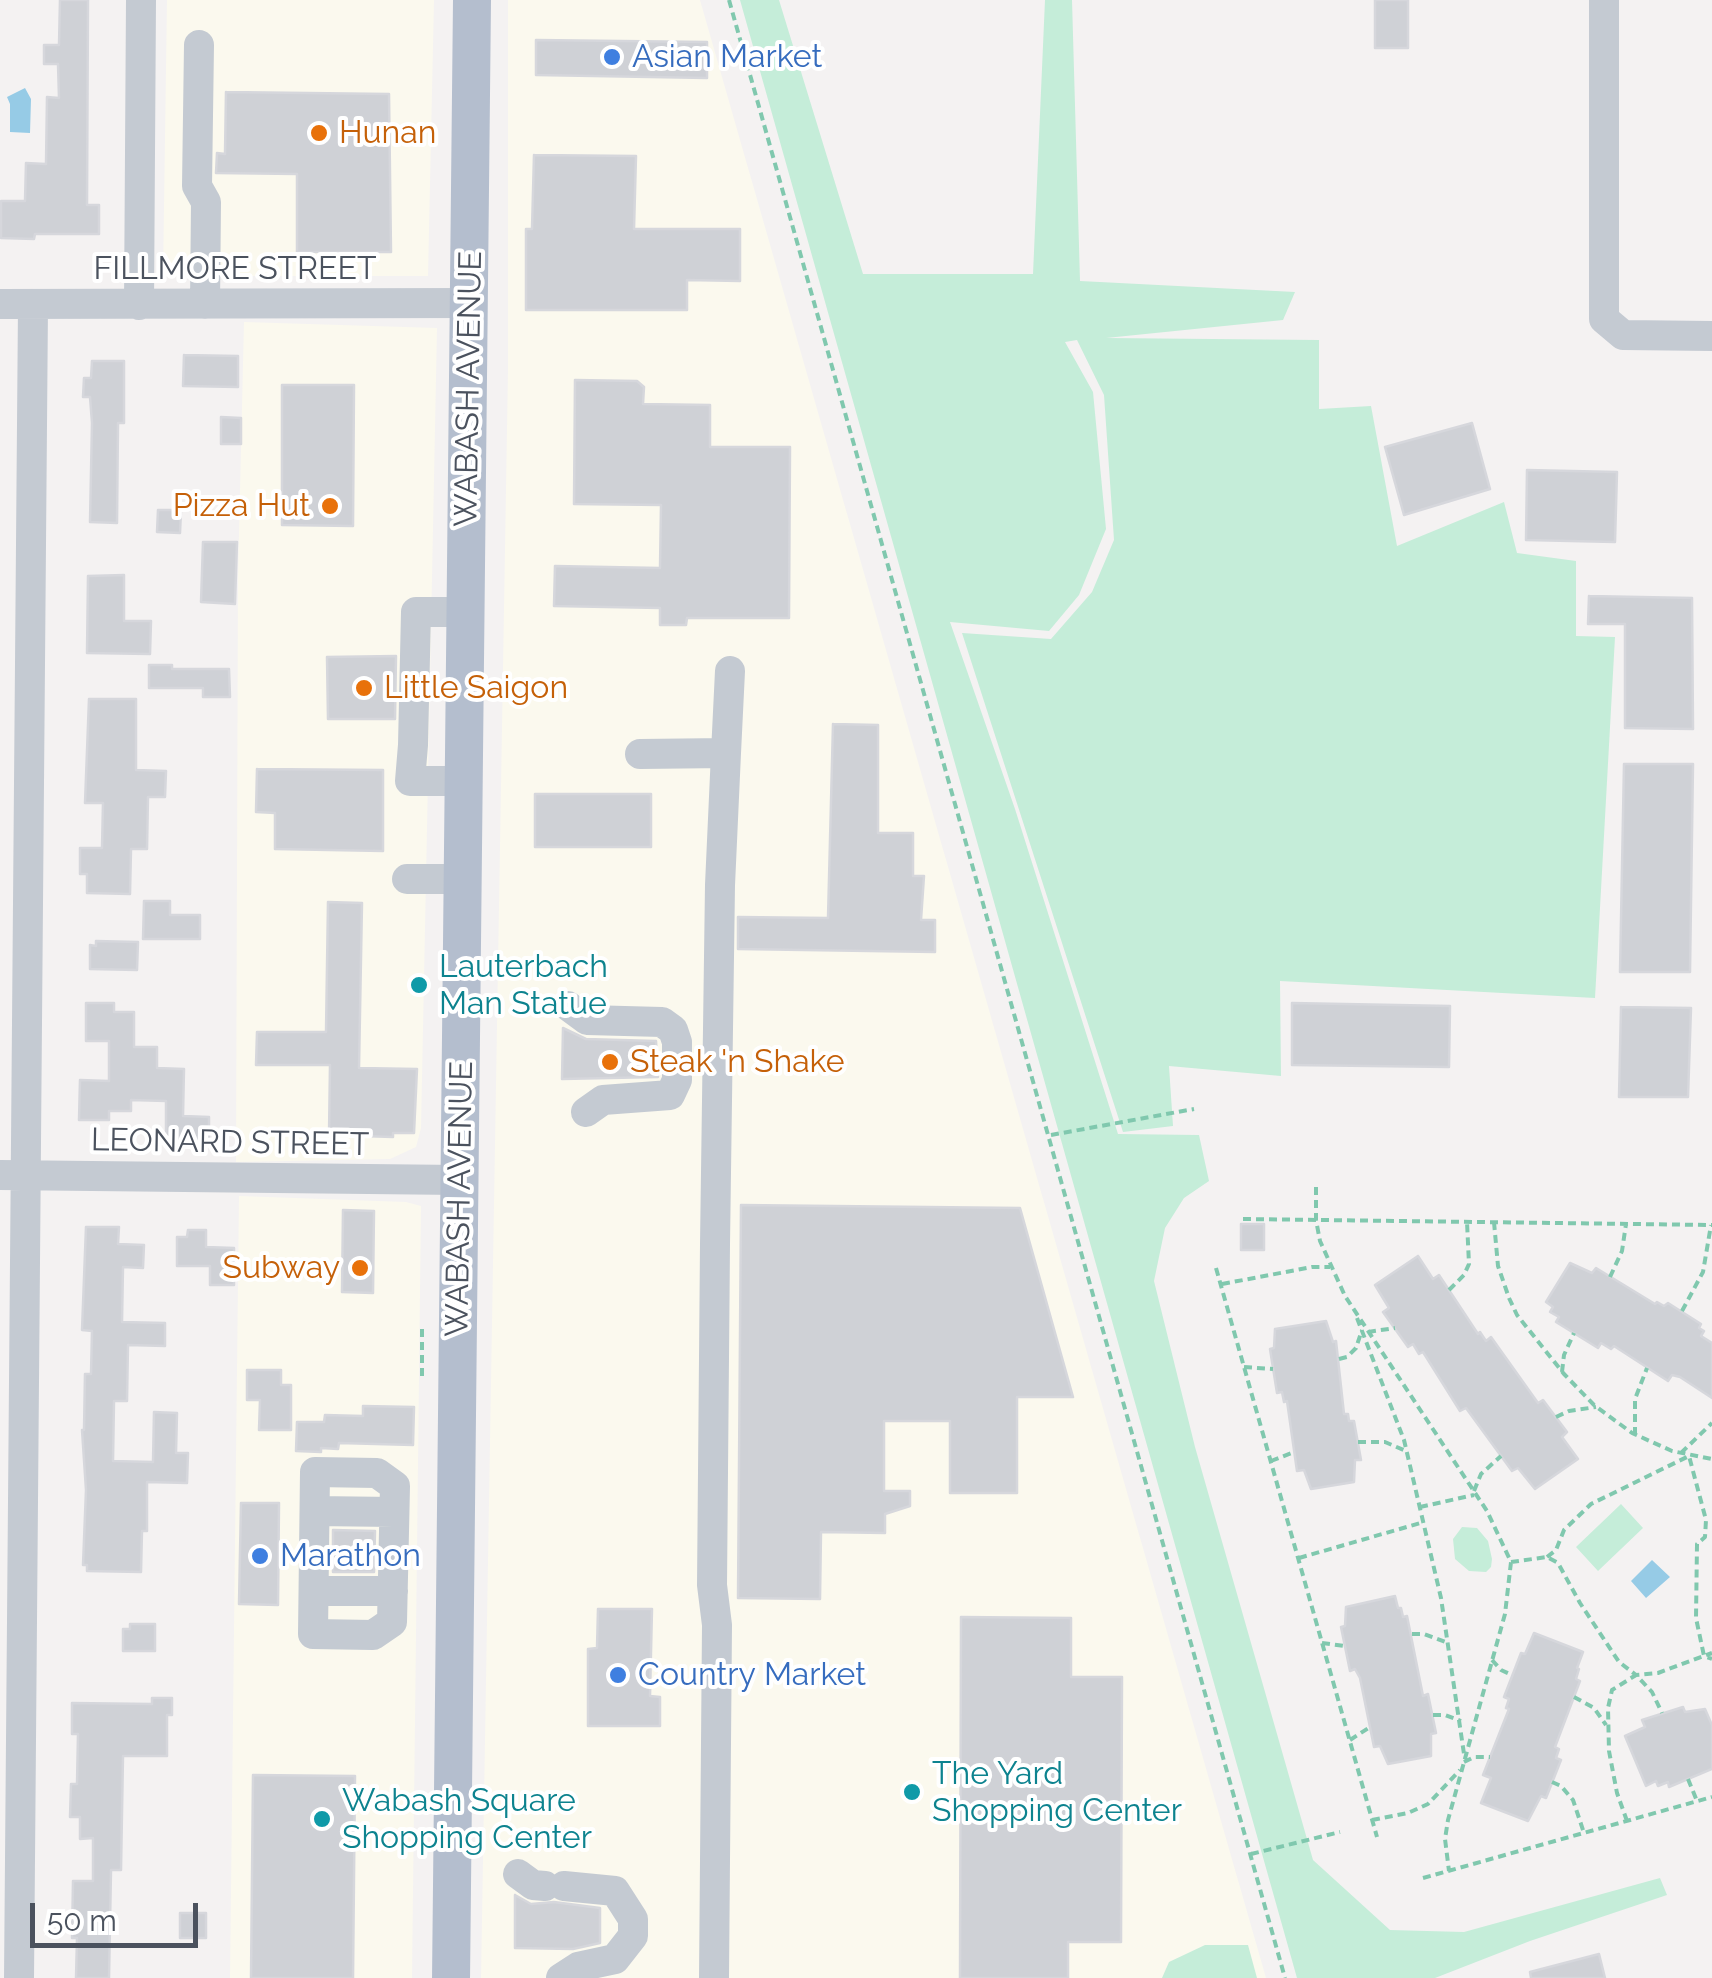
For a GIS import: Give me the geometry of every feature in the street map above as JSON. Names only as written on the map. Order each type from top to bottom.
[{"type":"main road","name":"WABASH AVENUE","points":[[451,1978],[472,0]]},
{"type":"street","points":[[139,305],[142,0]]},
{"type":"street","points":[[1604,0],[1604,319],[1623,336],[1712,336]]},
{"type":"street","points":[[198,45],[197,186],[206,202],[205,304]]},
{"type":"street","name":"FILLMORE STREET","points":[[0,304],[470,303]]},
{"type":"street","points":[[19,1978],[13,1175],[33,304]]},
{"type":"street","points":[[464,781],[410,781],[416,612],[466,612]]},
{"type":"street","points":[[714,1978],[715,1227],[720,885],[730,671]]},
{"type":"street","points":[[414,688],[465,688]]},
{"type":"street","points":[[640,754],[726,752]]},
{"type":"street","points":[[407,879],[463,879]]},
{"type":"street","points":[[568,1006],[587,1020],[662,1022],[673,1030],[677,1042],[678,1080],[670,1095],[603,1100],[586,1112]]},
{"type":"street","name":"LEONARD STREET","points":[[13,1175],[460,1180]]},
{"type":"street","points":[[316,1472],[377,1473],[394,1486],[392,1622],[373,1634],[313,1634],[314,1591],[316,1472]]},
{"type":"street","points":[[314,1591],[393,1591]]},
{"type":"street","points":[[542,1882],[615,1892],[633,1919],[633,1936],[614,1959],[578,1967],[560,1978]]},
{"type":"path","points":[[729,0],[1286,1978]]},
{"type":"path","points":[[1050,1136],[1194,1109]]},
{"type":"path","points":[[1316,1187],[1316,1220],[1330,1267],[1365,1331],[1475,1493],[1500,1534],[1511,1562],[1508,1603],[1446,1840],[1448,1871]]},
{"type":"path","points":[[1243,1219],[1711,1225],[1703,1272],[1682,1312]]},
{"type":"path","points":[[1449,1290],[1469,1264],[1467,1222]]},
{"type":"path","points":[[1494,1222],[1498,1266],[1509,1298],[1517,1315],[1562,1372],[1596,1407],[1635,1434],[1689,1456],[1712,1459]]},
{"type":"path","points":[[1610,1277],[1622,1250],[1626,1224]]},
{"type":"path","points":[[1221,1284],[1312,1266],[1330,1267]]},
{"type":"path","points":[[1216,1268],[1377,1837]]},
{"type":"path","points":[[422,1327],[422,1376]]},
{"type":"path","points":[[1365,1331],[1395,1328]]},
{"type":"path","points":[[1340,1359],[1356,1348],[1365,1331]]},
{"type":"path","points":[[1365,1331],[1406,1451],[1424,1522],[1461,1720],[1464,1762]]},
{"type":"path","points":[[1562,1372],[1574,1333]]},
{"type":"path","points":[[1244,1367],[1273,1369]]},
{"type":"path","points":[[1635,1434],[1635,1399],[1647,1368]]},
{"type":"path","points":[[1556,1418],[1569,1411],[1596,1407]]},
{"type":"path","points":[[1681,1453],[1712,1423]]},
{"type":"path","points":[[1358,1442],[1385,1442],[1406,1451]]},
{"type":"path","points":[[1271,1461],[1294,1452]]},
{"type":"path","points":[[1475,1493],[1481,1474],[1501,1456]]},
{"type":"path","points":[[1511,1562],[1547,1557],[1556,1550],[1564,1530],[1591,1504],[1689,1456]]},
{"type":"path","points":[[1689,1456],[1709,1537],[1697,1544],[1695,1604],[1704,1656]]},
{"type":"path","points":[[1420,1507],[1475,1493]]},
{"type":"path","points":[[1298,1558],[1424,1522]]},
{"type":"path","points":[[1547,1557],[1566,1573],[1580,1604],[1619,1662],[1652,1692],[1662,1714]]},
{"type":"path","points":[[1412,1634],[1448,1643]]},
{"type":"path","points":[[1322,1643],[1345,1646]]},
{"type":"path","points":[[1627,1821],[1613,1777],[1608,1730],[1612,1690],[1636,1676],[1712,1656]]},
{"type":"path","points":[[1492,1660],[1512,1675]]},
{"type":"path","points":[[1574,1697],[1594,1708],[1608,1730]]},
{"type":"path","points":[[1433,1716],[1444,1714],[1461,1720]]},
{"type":"path","points":[[1350,1740],[1370,1727]]},
{"type":"path","points":[[1372,1820],[1408,1813],[1428,1804],[1464,1762],[1474,1756],[1490,1758]]},
{"type":"path","points":[[1688,1779],[1697,1802]]},
{"type":"path","points":[[1552,1782],[1573,1800],[1584,1833]]},
{"type":"path","points":[[1423,1878],[1712,1797]]},
{"type":"path","points":[[1251,1854],[1340,1832]]},
{"type":"shaded area","points":[[167,0],[434,0],[428,276],[163,276]]},
{"type":"shaded area","points":[[508,0],[700,0],[1266,1978],[481,1978],[508,370]]},
{"type":"shaded area","points":[[244,322],[437,328],[421,1128],[416,1147],[390,1159],[236,1162],[238,576]]},
{"type":"shaded area","points":[[239,1196],[406,1202],[421,1206],[412,1978],[230,1978]]},
{"type":"green space","points":[[740,0],[779,0],[863,274],[1033,274],[1045,0],[1072,0],[1080,281],[1295,292],[1283,320],[1106,338],[1319,340],[1319,409],[1371,406],[1397,546],[1504,502],[1517,553],[1576,561],[1576,636],[1615,637],[1595,998],[1280,981],[1281,1076],[1169,1066],[1173,1126],[1123,1132],[962,633],[1051,639],[1092,592],[1114,540],[1104,395],[1077,340],[1065,342],[1093,392],[1106,529],[1079,595],[1049,631],[950,622],[1015,809],[1118,1134],[1199,1135],[1209,1181],[1184,1198],[1165,1228],[1154,1281],[1195,1447],[1313,1860],[1390,1930],[1464,1932],[1660,1878],[1667,1895],[1435,1978],[1297,1978]]},
{"type":"green space","points":[[1621,1504],[1643,1528],[1598,1571],[1576,1547]]},
{"type":"green space","points":[[1462,1527],[1477,1528],[1488,1541],[1492,1559],[1486,1572],[1469,1571],[1455,1559],[1453,1539]]},
{"type":"green space","points":[[1205,1945],[1248,1945],[1257,1978],[1162,1978],[1169,1962]]},
{"type":"water","points":[[25,88],[31,99],[30,133],[10,132],[7,97]]},
{"type":"water","points":[[1652,1560],[1670,1577],[1646,1598],[1631,1581]]},
{"type":"building","points":[[60,0],[88,0],[87,205],[99,205],[99,234],[1,238],[1,201],[25,201],[26,163],[46,164],[47,97],[59,98],[58,64],[44,64],[44,45],[59,45]]},
{"type":"building","points":[[1375,0],[1408,0],[1408,48],[1375,48]]},
{"type":"building","points":[[536,40],[707,42],[707,78],[536,75]]},
{"type":"building","points":[[226,92],[389,94],[391,252],[297,252],[297,174],[216,173],[217,153],[225,154]]},
{"type":"building","points":[[534,155],[636,156],[634,229],[740,229],[740,281],[687,280],[687,310],[526,310],[526,229],[532,229]]},
{"type":"building","points":[[184,355],[238,356],[238,387],[183,386]]},
{"type":"building","points":[[92,361],[124,361],[124,423],[118,423],[117,523],[90,522],[92,423],[90,397],[83,397],[84,378],[91,378]]},
{"type":"building","points":[[575,380],[637,381],[644,387],[643,404],[710,405],[710,447],[790,447],[789,618],[687,618],[686,625],[660,625],[660,608],[554,606],[555,566],[660,568],[661,505],[574,504]]},
{"type":"building","points":[[282,385],[354,385],[353,526],[282,525]]},
{"type":"building","points":[[221,417],[241,418],[241,444],[221,444]]},
{"type":"building","points":[[1472,423],[1490,489],[1404,515],[1385,447]]},
{"type":"building","points":[[1527,470],[1617,472],[1615,542],[1526,540]]},
{"type":"building","points":[[158,510],[181,510],[180,533],[157,532]]},
{"type":"building","points":[[203,542],[237,542],[235,604],[201,602]]},
{"type":"building","points":[[124,575],[124,621],[151,621],[150,654],[87,653],[88,576]]},
{"type":"building","points":[[1589,596],[1692,598],[1693,729],[1625,728],[1625,624],[1588,624]]},
{"type":"building","points":[[396,656],[395,719],[328,719],[327,657]]},
{"type":"building","points":[[149,665],[229,669],[230,697],[203,697],[203,688],[149,688]]},
{"type":"building","points":[[89,699],[136,699],[136,770],[166,771],[165,797],[148,797],[147,849],[131,849],[130,894],[87,893],[87,874],[80,874],[80,848],[102,848],[103,803],[85,803]]},
{"type":"building","points":[[833,724],[878,725],[878,833],[913,833],[913,876],[924,876],[921,920],[935,920],[935,952],[738,949],[738,917],[828,918]]},
{"type":"building","points":[[1624,764],[1693,764],[1690,972],[1620,972]]},
{"type":"building","points":[[257,769],[383,770],[383,851],[275,849],[275,813],[256,812]]},
{"type":"building","points":[[535,794],[651,794],[651,847],[535,847]]},
{"type":"building","points":[[144,901],[170,901],[170,915],[200,915],[200,939],[143,939]]},
{"type":"building","points":[[328,902],[362,903],[359,1068],[417,1069],[414,1133],[393,1133],[393,1137],[329,1135],[330,1065],[256,1065],[257,1032],[326,1032]]},
{"type":"building","points":[[96,941],[138,942],[137,970],[90,969],[90,945],[96,946]]},
{"type":"building","points":[[86,1003],[114,1003],[114,1012],[134,1012],[134,1047],[157,1047],[157,1068],[184,1069],[183,1116],[209,1117],[209,1144],[166,1144],[166,1101],[131,1100],[131,1111],[109,1111],[109,1120],[79,1120],[80,1080],[109,1081],[109,1041],[86,1041]]},
{"type":"building","points":[[1292,1003],[1450,1006],[1449,1067],[1292,1065]]},
{"type":"building","points":[[1621,1007],[1691,1008],[1688,1097],[1619,1097]]},
{"type":"building","points":[[563,1028],[586,1039],[656,1041],[658,1077],[562,1079]]},
{"type":"building","points":[[741,1205],[1020,1208],[1073,1397],[1017,1397],[1017,1493],[950,1493],[950,1421],[884,1421],[884,1491],[910,1491],[910,1506],[885,1514],[885,1533],[821,1532],[820,1599],[738,1598]]},
{"type":"building","points":[[343,1210],[374,1211],[373,1293],[342,1292]]},
{"type":"building","points":[[1241,1224],[1264,1224],[1264,1250],[1241,1250]]},
{"type":"building","points":[[86,1227],[119,1227],[118,1244],[144,1245],[143,1268],[123,1267],[122,1322],[165,1323],[165,1346],[128,1345],[127,1401],[114,1401],[113,1461],[153,1462],[154,1412],[177,1413],[176,1453],[188,1453],[187,1483],[147,1482],[147,1531],[142,1531],[141,1572],[87,1571],[87,1565],[83,1565],[86,1490],[82,1430],[85,1374],[91,1374],[92,1331],[82,1330]]},
{"type":"building","points":[[188,1230],[206,1230],[206,1247],[234,1248],[234,1285],[210,1285],[210,1266],[177,1266],[177,1237],[187,1237]]},
{"type":"building","points":[[1418,1256],[1433,1279],[1439,1275],[1478,1334],[1486,1341],[1491,1337],[1538,1403],[1543,1400],[1567,1432],[1562,1437],[1578,1459],[1535,1489],[1518,1468],[1512,1471],[1466,1408],[1460,1411],[1423,1352],[1419,1354],[1413,1344],[1408,1347],[1383,1312],[1389,1308],[1375,1285]]},
{"type":"building","points":[[1570,1263],[1592,1273],[1596,1268],[1655,1304],[1668,1303],[1701,1324],[1701,1336],[1712,1343],[1712,1398],[1680,1377],[1672,1375],[1668,1381],[1614,1346],[1611,1349],[1601,1343],[1598,1348],[1556,1322],[1559,1317],[1550,1312],[1553,1307],[1546,1302]]},
{"type":"building","points":[[1326,1321],[1333,1342],[1336,1341],[1344,1414],[1354,1421],[1361,1460],[1355,1460],[1354,1482],[1311,1489],[1304,1470],[1297,1471],[1287,1401],[1284,1402],[1282,1392],[1277,1393],[1270,1349],[1274,1348],[1275,1329]]},
{"type":"building","points":[[247,1370],[281,1370],[281,1385],[291,1385],[291,1430],[259,1430],[260,1400],[247,1400]]},
{"type":"building","points":[[363,1406],[414,1407],[413,1445],[339,1443],[338,1449],[296,1451],[297,1422],[324,1422],[325,1415],[363,1416]]},
{"type":"building","points":[[241,1503],[279,1503],[278,1605],[239,1604]]},
{"type":"building","points":[[333,1530],[375,1531],[374,1572],[333,1572]]},
{"type":"building","points":[[1395,1596],[1403,1617],[1407,1616],[1423,1696],[1428,1694],[1436,1733],[1431,1734],[1431,1756],[1388,1764],[1380,1746],[1374,1747],[1360,1678],[1355,1669],[1350,1671],[1341,1627],[1345,1626],[1346,1607]]},
{"type":"building","points":[[598,1609],[652,1609],[650,1696],[660,1697],[660,1726],[588,1726],[588,1649],[597,1648]]},
{"type":"building","points":[[961,1617],[1071,1618],[1071,1677],[1122,1677],[1121,1942],[1068,1942],[1068,1978],[960,1978]]},
{"type":"building","points":[[130,1624],[155,1624],[155,1651],[123,1651],[123,1629],[130,1629]]},
{"type":"building","points":[[1534,1633],[1583,1652],[1577,1668],[1576,1679],[1580,1681],[1555,1747],[1559,1749],[1556,1758],[1561,1760],[1546,1798],[1541,1796],[1528,1821],[1481,1803],[1491,1778],[1483,1775],[1509,1709],[1509,1699],[1504,1697],[1521,1653],[1525,1654]]},
{"type":"building","points":[[152,1698],[172,1698],[172,1715],[167,1715],[167,1756],[123,1756],[121,1870],[111,1870],[109,1978],[76,1978],[73,1881],[93,1881],[93,1838],[80,1839],[80,1817],[70,1817],[71,1784],[77,1784],[78,1734],[72,1734],[72,1703],[152,1704]]},
{"type":"building","points":[[1683,1707],[1685,1712],[1705,1709],[1712,1725],[1712,1769],[1669,1787],[1668,1782],[1658,1786],[1656,1781],[1646,1786],[1625,1736],[1645,1727],[1642,1720]]},
{"type":"building","points":[[253,1775],[355,1776],[353,1978],[251,1978]]},
{"type":"building","points":[[515,1895],[531,1904],[554,1902],[600,1908],[600,1943],[573,1949],[515,1948]]},
{"type":"building","points":[[180,1913],[206,1913],[206,1938],[180,1938]]},
{"type":"building","points":[[1599,1954],[1605,1978],[1531,1978],[1530,1972]]},
{"type":"place","name":"Asian Market","points":[[612,57]]},
{"type":"place","name":"Hunan","points":[[319,133]]},
{"type":"place","name":"Pizza Hut","points":[[330,506]]},
{"type":"place","name":"Little Saigon","points":[[364,688]]},
{"type":"place","name":"Lauterbach Man Statue","points":[[419,985]]},
{"type":"place","name":"Steak 'n Shake","points":[[610,1062]]},
{"type":"place","name":"Subway","points":[[360,1268]]},
{"type":"place","name":"Marathon","points":[[260,1556]]},
{"type":"place","name":"Country Market","points":[[618,1675]]},
{"type":"place","name":"The Yard Shopping Center","points":[[912,1792]]},
{"type":"place","name":"Wabash Square Shopping Center","points":[[322,1819]]}]
